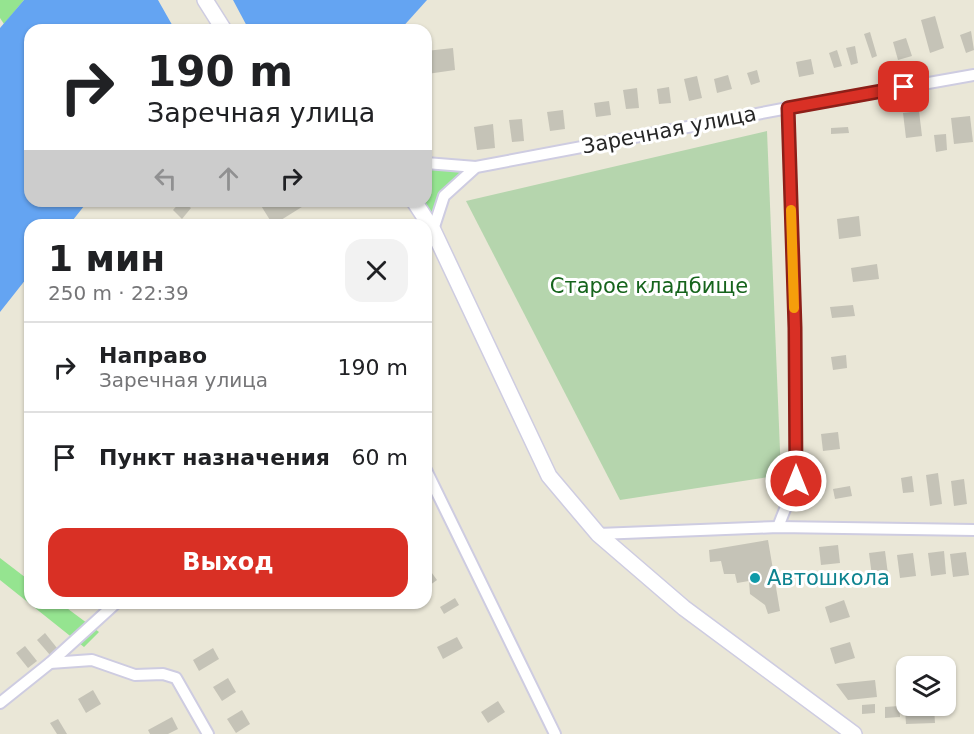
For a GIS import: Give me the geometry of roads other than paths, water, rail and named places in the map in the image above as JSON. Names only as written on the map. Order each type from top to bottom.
[{"type":"street","points":[[205,0],[220,24]]},
{"type":"street","name":"Заречная улица","points":[[432,163],[476,167],[974,75]]},
{"type":"street","points":[[778,527],[796,481],[795,328],[788,108]]},
{"type":"street","points":[[476,167],[444,196],[433,230],[549,476],[598,534],[684,608],[854,734]]},
{"type":"street","points":[[432,482],[555,734]]},
{"type":"street","points":[[598,534],[778,527],[974,530]]},
{"type":"street","points":[[0,703],[50,663],[109,609]]},
{"type":"street","points":[[50,663],[92,660],[135,675],[163,674],[176,678],[208,734]]},
{"type":"water","points":[[24,0],[158,0],[172,24],[24,24],[24,207],[83,207],[74,219],[24,219],[24,282],[0,312],[0,28]]},
{"type":"water","points":[[233,0],[427,0],[405,24],[246,24]]},
{"type":"place","name":"Автошкола","points":[[755,578]]},
{"type":"park label","name":"Старое кладбище","points":[[649,286]]}]
